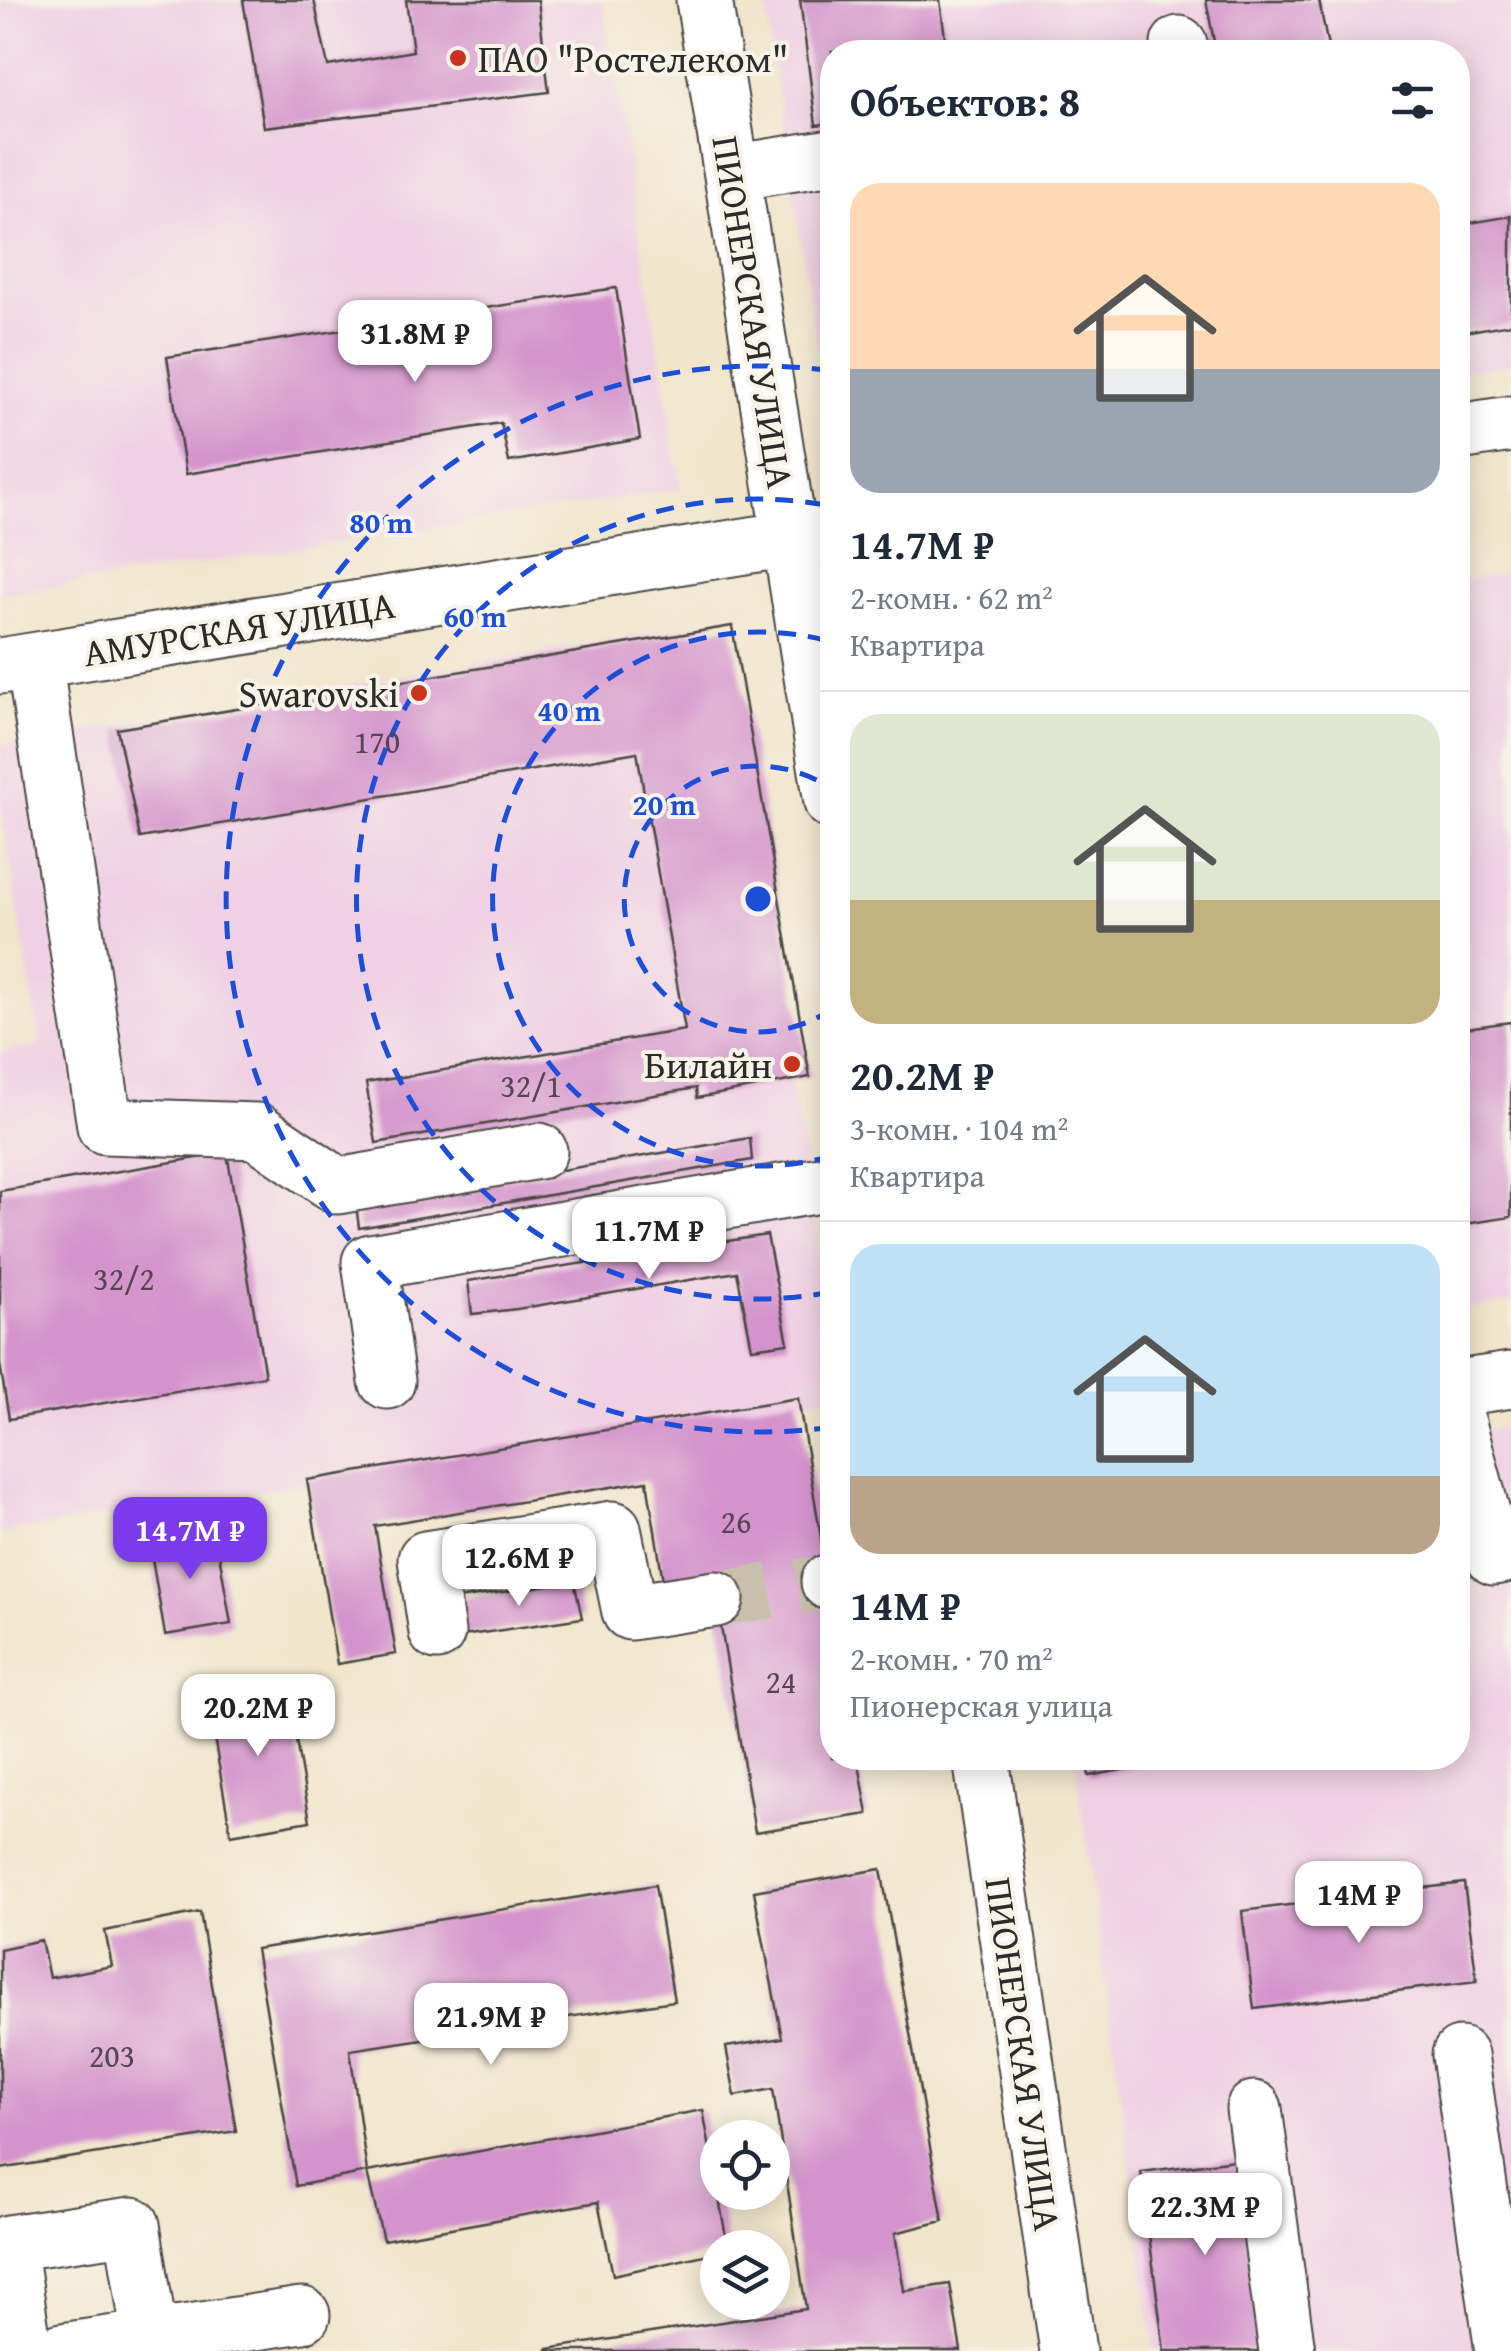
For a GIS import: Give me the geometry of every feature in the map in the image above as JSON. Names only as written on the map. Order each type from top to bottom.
[{"type":"street","name":"ПИОНЕРСКАЯ УЛИЦА","points":[[704,0],[732,173],[812,535],[820,642]]},
{"type":"street","points":[[732,173],[820,159]]},
{"type":"street","points":[[1470,430],[1511,424]]},
{"type":"street","name":"АМУРСКАЯ УЛИЦА","points":[[17,663],[812,535]]},
{"type":"street","points":[[17,663],[106,1126],[257,1130],[338,1186],[539,1150]]},
{"type":"street","points":[[386,1381],[370,1262],[820,1184]]},
{"type":"street","points":[[1470,1386],[1511,1380]]},
{"type":"street","points":[[1470,1468],[1494,1556],[1511,1554]]},
{"type":"street","points":[[437,1632],[426,1559],[614,1528],[630,1612],[716,1599]]},
{"type":"street","name":"ПИОНЕРСКАЯ УЛИЦА","points":[[982,1770],[1068,2351]]},
{"type":"street","points":[[1460,2056],[1504,2351]]},
{"type":"street","points":[[1254,2109],[1287,2351]]},
{"type":"street","points":[[24,2351],[8,2243],[132,2225],[151,2344]]},
{"type":"street","points":[[62,2351],[151,2344],[302,2315]]},
{"type":"shaded area","points":[[0,0],[602,0],[681,489],[0,595]]},
{"type":"shaded area","points":[[764,0],[1511,0],[1511,364],[1470,370],[1470,40],[820,40],[820,368]]},
{"type":"shaded area","points":[[1511,573],[1511,1303],[1470,1308],[1470,579]]},
{"type":"shaded area","points":[[714,622],[820,1252],[820,1398],[0,1534],[0,1052],[40,1045],[0,803],[0,746]]},
{"type":"shaded area","points":[[1511,1427],[1511,2351],[1155,2351],[1077,1770],[1470,1770],[1470,1432]]},
{"type":"building","name":"ПАО \"Ростелеком\"","points":[[243,0],[314,0],[328,66],[413,51],[406,0],[538,0],[549,92],[264,127]]},
{"type":"building","points":[[800,0],[940,0],[945,40],[820,40],[820,124],[816,125]]},
{"type":"building","points":[[1206,0],[1319,0],[1327,40],[1214,40]]},
{"type":"building","points":[[1511,216],[1511,324],[1470,331],[1470,223]]},
{"type":"building","points":[[616,288],[640,439],[509,462],[501,423],[186,474],[167,357]]},
{"type":"building","points":[[732,626],[810,1077],[697,1098],[696,1088],[376,1143],[366,1083],[685,1030],[637,752],[140,838],[117,729]]},
{"type":"building","points":[[1511,1022],[1511,1217],[1470,1223],[1470,1027]]},
{"type":"building","points":[[750,1138],[752,1160],[359,1228],[356,1205]]},
{"type":"building","points":[[227,1153],[265,1376],[9,1419],[0,1364],[0,1191]]},
{"type":"building","points":[[767,1235],[788,1343],[752,1348],[737,1272],[472,1314],[468,1281]]},
{"type":"building","points":[[798,1398],[820,1532],[820,1770],[860,1770],[868,1814],[755,1832],[713,1579],[664,1587],[647,1481],[375,1526],[396,1654],[337,1664],[307,1480]]},
{"type":"building","points":[[215,1530],[231,1624],[165,1635],[149,1541]]},
{"type":"building","points":[[574,1581],[582,1618],[462,1636],[457,1599]]},
{"type":"building","points":[[286,1683],[310,1821],[231,1835],[207,1697]]},
{"type":"building","points":[[1088,1770],[1121,1770],[1089,1776]]},
{"type":"building","points":[[881,1869],[943,2221],[895,2233],[904,2291],[950,2284],[961,2351],[547,2351],[735,2320],[790,2320],[790,2311],[806,2309],[790,2202],[790,2120],[778,2120],[773,2089],[735,2096],[726,2047],[782,2038],[754,1891]]},
{"type":"building","points":[[1464,1883],[1477,1981],[1254,2009],[1242,1911]]},
{"type":"building","points":[[655,1885],[674,2001],[350,2050],[367,2172],[296,2186],[256,1949]]},
{"type":"building","points":[[200,1912],[236,2131],[0,2169],[0,1949],[41,1940],[49,1978],[112,1966],[105,1931]]},
{"type":"building","points":[[703,2110],[700,2210],[721,2210],[725,2230],[700,2230],[700,2256],[613,2275],[598,2202],[383,2240],[367,2172]]},
{"type":"building","points":[[1243,2159],[1268,2351],[1164,2351],[1141,2172]]},
{"type":"tunnel","points":[[716,1599],[820,1583]]},
{"type":"place","name":"ПАО \"Ростелеком\"","points":[[458,58]]},
{"type":"place","name":"Swarovski","points":[[419,693]]},
{"type":"place","name":"Билайн","points":[[792,1064]]}]
